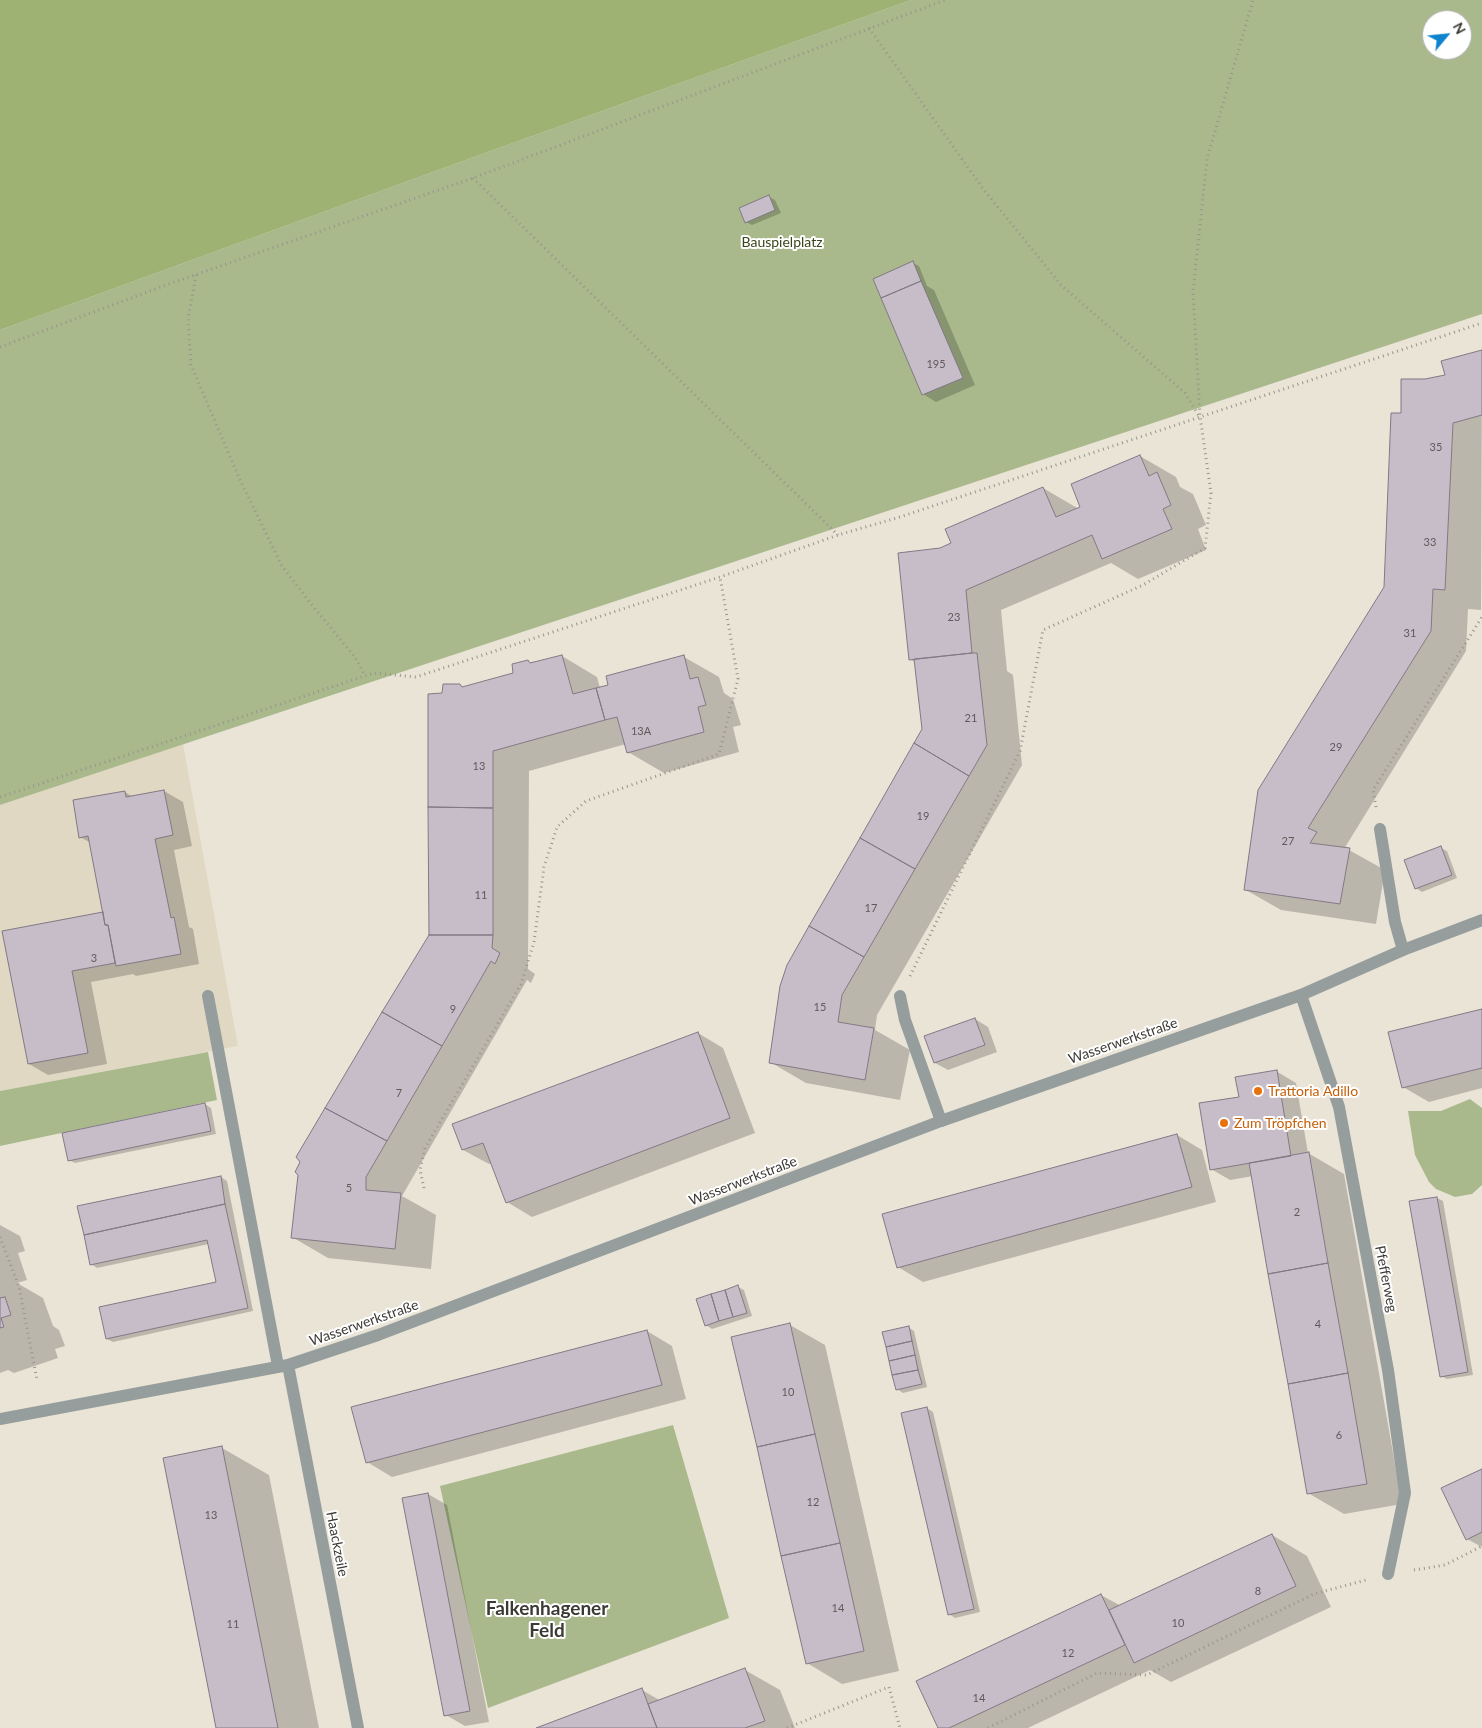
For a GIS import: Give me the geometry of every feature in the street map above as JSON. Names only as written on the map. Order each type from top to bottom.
[{"type":"street","points":[[1380,829],[1395,922],[1403,950]]},
{"type":"street","name":"Wasserwerkstraße","points":[[0,1419],[283,1365],[378,1336],[941,1121],[1301,994],[1403,950],[1482,920]]},
{"type":"street","name":"Pfefferweg","points":[[1301,994],[1339,1107],[1388,1370],[1405,1493],[1388,1574]]},
{"type":"street","name":"Haackzeile","points":[[208,996],[358,1728]]},
{"type":"street","points":[[900,996],[905,1020],[941,1121]]},
{"type":"path","points":[[0,347],[196,274],[473,178],[945,0]]},
{"type":"path","points":[[900,996],[1020,750],[1043,630],[1143,585],[1205,548],[1211,493],[1200,416],[1193,292],[1207,159],[1253,0]]},
{"type":"path","points":[[869,28],[984,190],[1061,285],[1185,393],[1200,416]]},
{"type":"path","points":[[473,178],[838,535]]},
{"type":"path","points":[[196,274],[188,319],[191,365],[248,498],[282,566],[355,657],[365,676]]},
{"type":"path","points":[[0,797],[374,673],[416,678],[838,535],[900,517],[1482,323]]},
{"type":"path","points":[[424,1188],[420,1170],[425,1148],[521,984],[534,942],[544,867],[557,826],[586,801],[719,754],[738,679],[720,576]]},
{"type":"path","points":[[1380,829],[1373,790],[1482,617]]},
{"type":"path","points":[[0,1237],[19,1287],[37,1380]]},
{"type":"path","points":[[988,1728],[1097,1673],[1147,1675],[1314,1594],[1388,1574],[1445,1565],[1482,1546]]},
{"type":"path","points":[[787,1728],[889,1687],[900,1728]]},
{"type":"shaded area","points":[[183,744],[238,1046],[0,1091],[0,805]]},
{"type":"green space","points":[[0,0],[911,0],[0,330]]},
{"type":"green space","name":"Bauspielplatz","points":[[911,0],[1482,0],[1482,314],[0,805],[0,330]]},
{"type":"green space","points":[[208,1052],[217,1100],[0,1146],[0,1091]]},
{"type":"green space","points":[[1470,1099],[1482,1108],[1482,1185],[1472,1194],[1455,1197],[1436,1189],[1429,1182],[1415,1155],[1408,1111],[1441,1111]]},
{"type":"green space","points":[[673,1425],[729,1618],[488,1708],[440,1486]]},
{"type":"building","points":[[769,195],[775,210],[745,223],[739,208]]},
{"type":"building","points":[[913,261],[921,281],[881,298],[873,279]]},
{"type":"building","points":[[921,281],[963,378],[922,395],[881,298]]},
{"type":"building","points":[[1482,350],[1482,415],[1453,423],[1445,590],[1433,589],[1431,631],[1308,828],[1317,832],[1310,843],[1350,848],[1340,904],[1244,890],[1258,790],[1384,587],[1391,413],[1401,413],[1401,379],[1425,379],[1445,375],[1441,361]]},
{"type":"building","points":[[1140,455],[1149,476],[1157,472],[1171,505],[1163,509],[1172,529],[1102,559],[1092,535],[966,590],[972,653],[909,660],[898,553],[940,548],[951,543],[945,529],[1043,487],[1056,517],[1080,507],[1071,484]]},
{"type":"building","points":[[977,653],[987,745],[969,776],[914,743],[922,729],[914,659]]},
{"type":"building","points":[[562,655],[573,694],[596,688],[605,720],[493,751],[493,808],[428,807],[428,694],[442,693],[443,684],[460,684],[462,687],[513,673],[512,664],[528,660],[530,663]]},
{"type":"building","points":[[684,655],[690,679],[698,677],[706,705],[698,707],[704,732],[627,753],[617,717],[605,720],[596,688],[608,685],[606,676]]},
{"type":"building","points":[[914,743],[969,776],[915,869],[860,838]]},
{"type":"building","points":[[164,790],[173,835],[155,839],[171,918],[174,917],[181,954],[116,966],[108,925],[105,925],[88,836],[79,838],[73,800],[125,791],[126,797]]},
{"type":"building","points":[[428,807],[493,808],[493,935],[429,935]]},
{"type":"building","points":[[860,838],[915,869],[864,957],[809,926]]},
{"type":"building","points":[[1441,846],[1452,875],[1415,889],[1404,860]]},
{"type":"building","points":[[103,912],[105,925],[108,925],[115,963],[72,971],[88,1053],[28,1064],[2,931]]},
{"type":"building","points":[[809,926],[864,957],[842,995],[838,1022],[874,1028],[865,1080],[769,1063],[780,986],[787,965]]},
{"type":"building","points":[[429,935],[493,935],[492,948],[500,953],[495,964],[491,961],[442,1046],[382,1012]]},
{"type":"building","points":[[1482,1009],[1482,1068],[1402,1088],[1388,1032]]},
{"type":"building","points":[[382,1012],[442,1046],[387,1141],[325,1108]]},
{"type":"building","points":[[975,1018],[985,1045],[934,1063],[924,1036]]},
{"type":"building","points":[[698,1032],[730,1118],[506,1203],[483,1143],[462,1150],[452,1124]]},
{"type":"building","points":[[1277,1070],[1291,1156],[1210,1170],[1199,1103],[1239,1097],[1235,1077]]},
{"type":"building","points":[[205,1103],[211,1131],[68,1161],[62,1133]]},
{"type":"building","points":[[325,1108],[387,1141],[366,1177],[366,1190],[401,1193],[395,1249],[291,1238],[298,1175],[295,1172],[300,1162],[296,1157]]},
{"type":"building","points":[[1177,1134],[1192,1187],[897,1268],[882,1214]]},
{"type":"building","points":[[1309,1152],[1328,1263],[1268,1274],[1249,1163]]},
{"type":"building","points":[[221,1176],[225,1204],[84,1235],[77,1206]]},
{"type":"building","points":[[1437,1197],[1468,1372],[1440,1377],[1409,1201]]},
{"type":"building","points":[[225,1204],[248,1308],[106,1339],[99,1307],[216,1282],[207,1240],[90,1265],[84,1235]]},
{"type":"building","points":[[1328,1263],[1348,1373],[1288,1384],[1268,1274]]},
{"type":"building","points":[[738,1285],[747,1313],[733,1317],[725,1290]]},
{"type":"building","points":[[725,1290],[733,1317],[719,1321],[711,1294]]},
{"type":"building","points":[[711,1294],[719,1321],[705,1326],[696,1299]]},
{"type":"building","points":[[5,1297],[11,1315],[1,1318],[4,1327],[0,1328],[0,1298]]},
{"type":"building","points":[[790,1323],[815,1434],[757,1447],[731,1337]]},
{"type":"building","points":[[909,1326],[912,1341],[886,1347],[882,1332]]},
{"type":"building","points":[[647,1330],[662,1385],[366,1463],[351,1407]]},
{"type":"building","points":[[912,1341],[915,1355],[889,1361],[886,1347]]},
{"type":"building","points":[[915,1355],[918,1370],[892,1375],[889,1361]]},
{"type":"building","points":[[918,1370],[922,1384],[896,1390],[892,1375]]},
{"type":"building","points":[[1348,1373],[1367,1484],[1307,1494],[1288,1384]]},
{"type":"building","points":[[927,1407],[974,1609],[948,1615],[901,1413]]},
{"type":"building","points":[[815,1434],[840,1543],[781,1556],[757,1447]]},
{"type":"building","points":[[222,1446],[278,1728],[216,1728],[163,1458]]},
{"type":"building","points":[[1482,1469],[1482,1532],[1466,1540],[1441,1488]]},
{"type":"building","points":[[428,1493],[470,1711],[444,1716],[402,1498]]},
{"type":"building","points":[[1272,1534],[1296,1586],[1134,1663],[1109,1610]]},
{"type":"building","points":[[840,1543],[864,1651],[806,1664],[781,1556]]},
{"type":"building","points":[[1101,1594],[1125,1645],[949,1728],[938,1728],[916,1681]]},
{"type":"building","points":[[745,1668],[765,1721],[745,1728],[657,1728],[648,1704]]},
{"type":"building","points":[[642,1688],[657,1728],[536,1728]]},
{"type":"place","name":"Trattoria Adillo","points":[[1258,1091]]},
{"type":"place","name":"Zum Tröpfchen","points":[[1224,1123]]},
{"type":"district","name":"Falkenhagener Feld","points":[[547,1620]]}]
